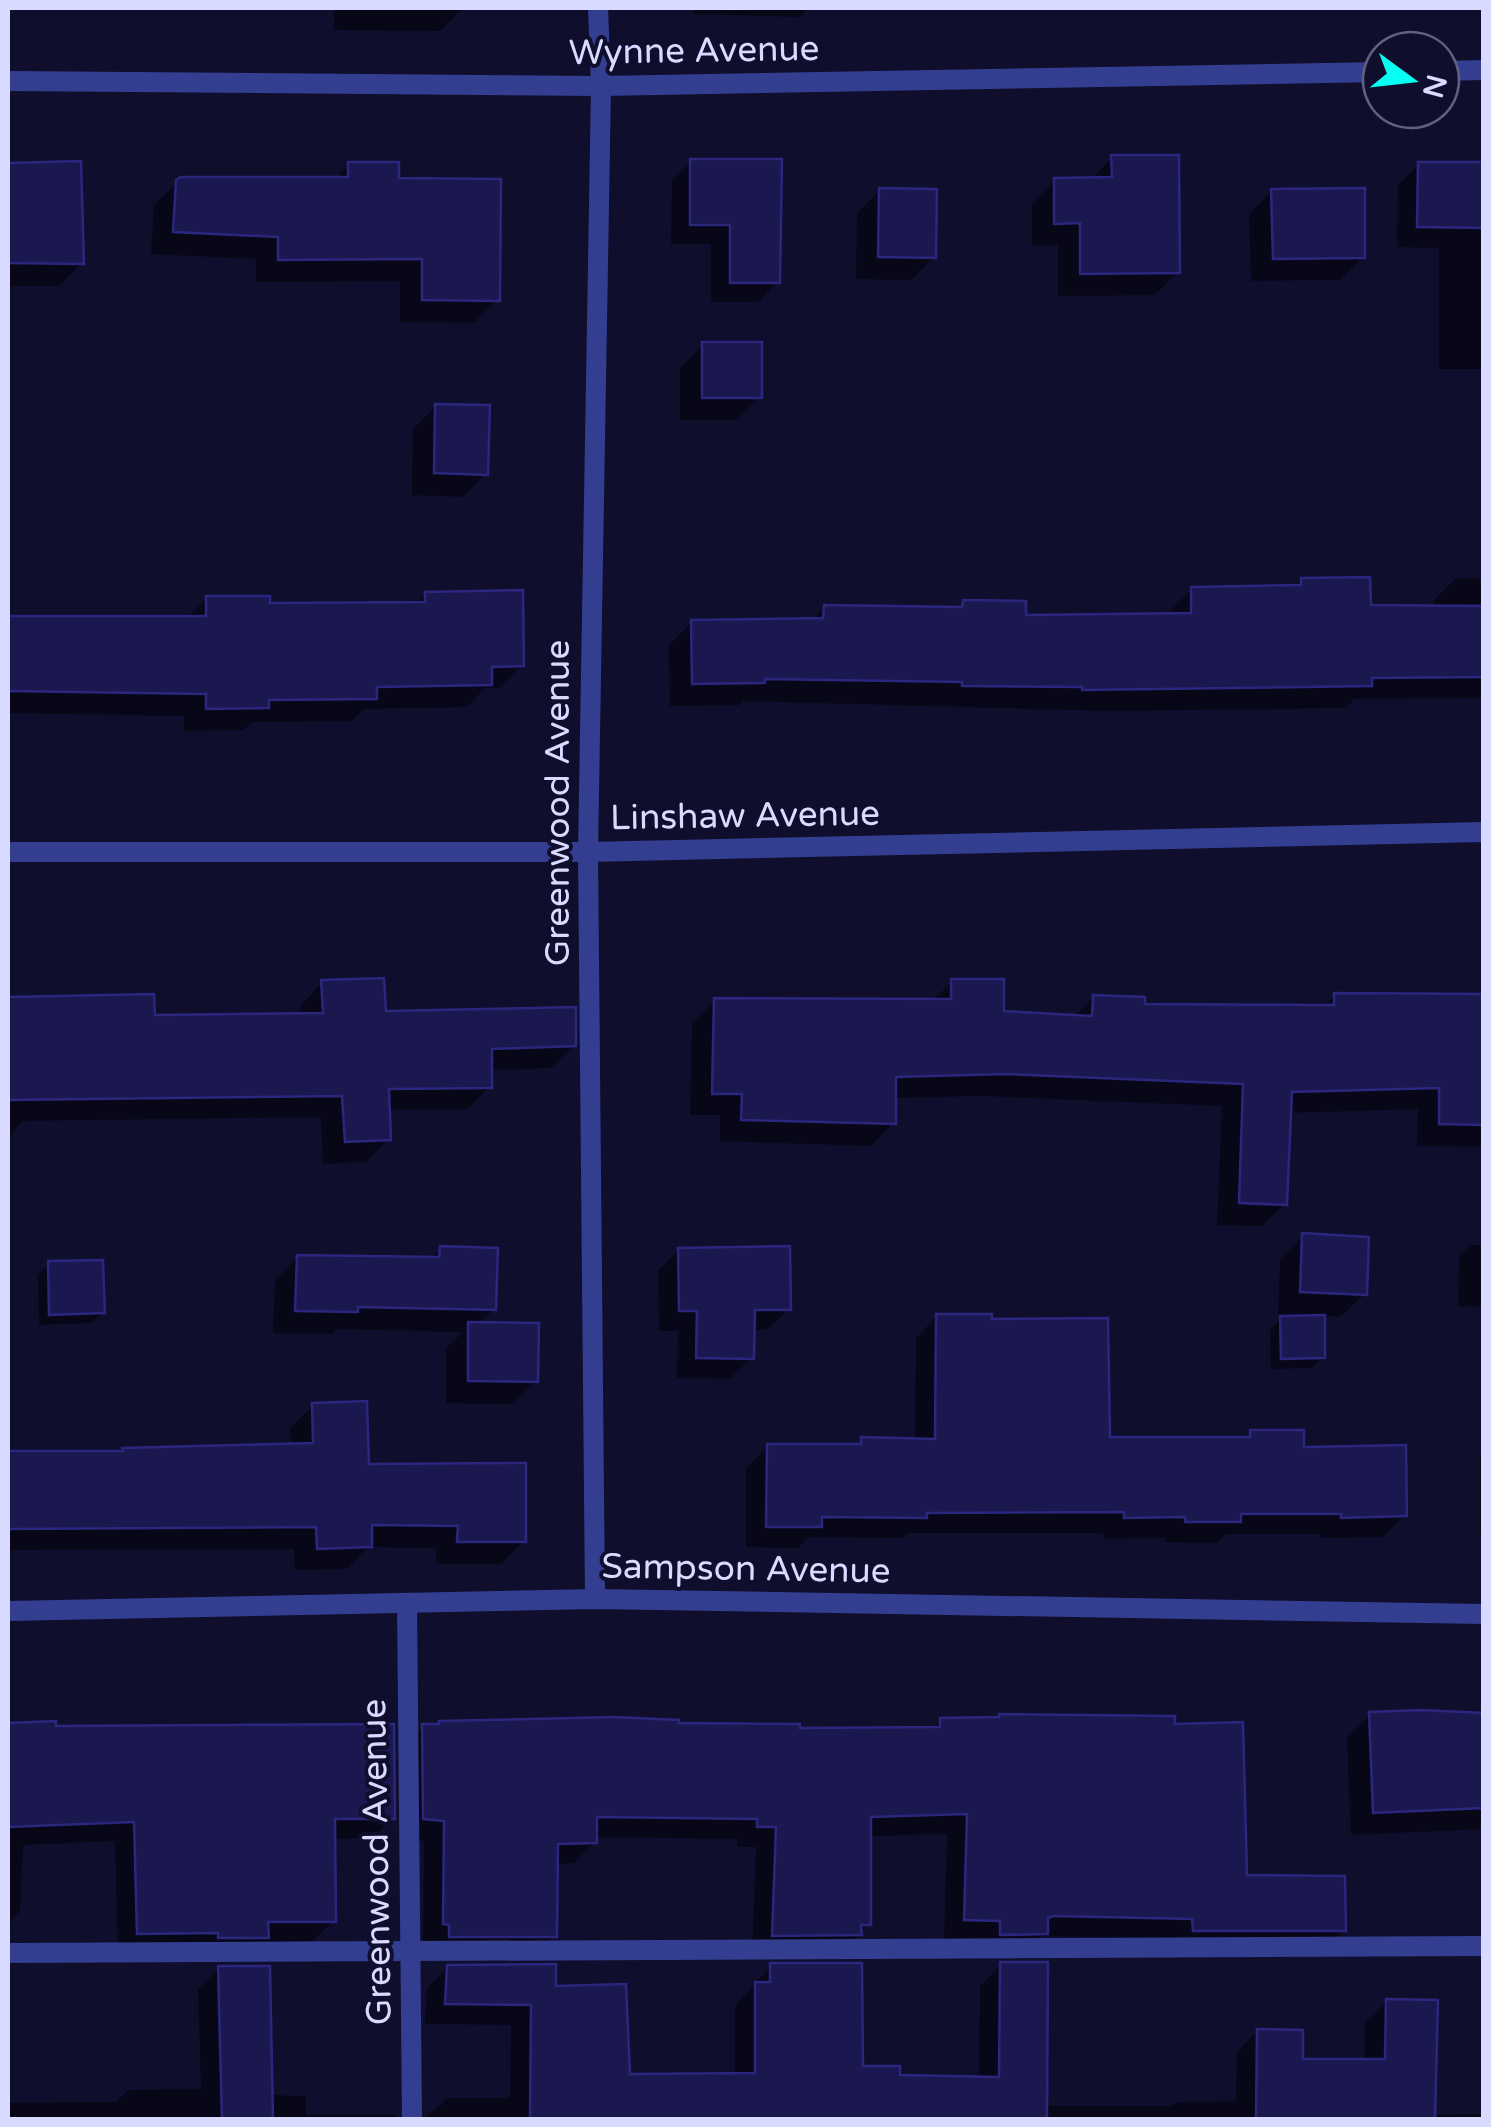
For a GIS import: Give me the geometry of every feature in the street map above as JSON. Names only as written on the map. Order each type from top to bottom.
[{"type":"street","name":"Greenwood Avenue","points":[[595,1599],[588,852],[601,86],[598,8]]},
{"type":"street","name":"Wynne Avenue","points":[[8,80],[601,86],[1361,72]]},
{"type":"street","name":"Linshaw Avenue","points":[[8,852],[588,852],[1484,832]]},
{"type":"street","name":"Sampson Avenue","points":[[8,1612],[595,1599],[1484,1614]]},
{"type":"street","name":"Greenwood Avenue","points":[[407,1603],[412,2120]]},
{"type":"street","points":[[8,1953],[1484,1946]]},
{"type":"building","points":[[1111,155],[1179,155],[1180,273],[1080,274],[1080,223],[1054,224],[1054,178],[1112,177]]},
{"type":"building","points":[[690,159],[782,159],[780,283],[730,283],[730,225],[690,225]]},
{"type":"building","points":[[81,161],[84,264],[8,263],[8,163]]},
{"type":"building","points":[[348,162],[399,162],[399,178],[501,179],[500,301],[422,300],[422,259],[278,260],[278,237],[173,232],[176,180],[181,177],[348,177]]},
{"type":"building","points":[[1418,162],[1484,162],[1483,228],[1417,227]]},
{"type":"building","points":[[879,188],[937,189],[936,258],[878,257]]},
{"type":"building","points":[[1365,188],[1365,258],[1273,259],[1271,189]]},
{"type":"building","points":[[702,342],[762,342],[762,398],[702,398]]},
{"type":"building","points":[[435,404],[490,405],[488,475],[434,473]]},
{"type":"building","points":[[1370,577],[1371,605],[1484,606],[1484,677],[1372,678],[1372,686],[1082,690],[962,686],[962,682],[765,679],[765,683],[692,684],[691,620],[823,618],[824,605],[962,607],[963,600],[1026,601],[1026,615],[1191,613],[1191,587],[1301,585],[1301,578]]},
{"type":"building","points":[[523,590],[524,666],[492,667],[492,685],[377,687],[377,699],[269,700],[269,708],[206,709],[206,694],[8,691],[8,616],[206,616],[206,596],[270,596],[270,603],[425,602],[425,592]]},
{"type":"building","points":[[384,978],[386,1011],[576,1007],[576,1046],[492,1049],[492,1088],[389,1089],[391,1140],[345,1142],[342,1096],[8,1100],[8,997],[154,994],[155,1015],[323,1013],[321,980]]},
{"type":"building","points":[[951,979],[1004,979],[1004,1011],[1092,1016],[1093,995],[1145,997],[1145,1004],[1334,1005],[1334,993],[1484,994],[1484,1125],[1439,1124],[1439,1088],[1292,1092],[1287,1205],[1239,1203],[1243,1084],[1005,1074],[896,1077],[896,1124],[741,1120],[742,1094],[712,1094],[714,998],[951,999]]},
{"type":"building","points":[[1302,1233],[1369,1237],[1367,1295],[1300,1292]]},
{"type":"building","points":[[440,1246],[498,1248],[496,1310],[358,1307],[358,1312],[295,1311],[297,1255],[439,1257]]},
{"type":"building","points":[[790,1246],[791,1310],[755,1310],[754,1359],[696,1358],[697,1311],[679,1311],[678,1248]]},
{"type":"building","points":[[103,1260],[105,1313],[49,1315],[48,1261]]},
{"type":"building","points":[[936,1314],[992,1314],[992,1319],[1108,1318],[1110,1437],[1250,1437],[1250,1430],[1304,1430],[1304,1447],[1406,1445],[1407,1516],[1241,1514],[1241,1522],[1185,1522],[1185,1517],[1124,1518],[1124,1512],[927,1513],[927,1518],[822,1517],[822,1527],[766,1527],[767,1444],[861,1444],[861,1437],[935,1439]]},
{"type":"building","points":[[1325,1315],[1325,1358],[1281,1359],[1280,1316]]},
{"type":"building","points":[[468,1322],[539,1323],[538,1382],[468,1381]]},
{"type":"building","points":[[367,1401],[369,1464],[526,1463],[526,1542],[457,1542],[458,1526],[372,1525],[372,1547],[317,1549],[316,1527],[8,1529],[8,1451],[123,1451],[122,1448],[313,1443],[312,1403]]},
{"type":"building","points":[[1369,1712],[1484,1713],[1484,1808],[1373,1813]]},
{"type":"building","points":[[999,1714],[1175,1716],[1175,1724],[1243,1722],[1247,1875],[1345,1876],[1346,1931],[1193,1931],[1192,1919],[1054,1916],[1048,1918],[1048,1934],[1000,1935],[1000,1921],[964,1920],[967,1814],[871,1817],[871,1925],[861,1925],[862,1935],[772,1936],[776,1827],[757,1827],[757,1819],[597,1817],[597,1843],[558,1844],[557,1937],[449,1937],[449,1925],[443,1924],[444,1821],[423,1819],[422,1724],[614,1717],[679,1723],[800,1724],[800,1728],[940,1727],[940,1718]]},
{"type":"building","points":[[56,1721],[56,1726],[394,1724],[395,1819],[335,1819],[336,1922],[268,1922],[269,1938],[218,1938],[218,1933],[137,1934],[134,1822],[8,1827],[8,1723]]},
{"type":"building","points":[[1000,1962],[1048,1962],[1047,2120],[530,2120],[531,2005],[445,2004],[447,1965],[556,1964],[556,1986],[626,1984],[630,2074],[755,2073],[755,1982],[770,1982],[770,1963],[862,1963],[863,2066],[900,2066],[900,2075],[999,2077]]},
{"type":"building","points":[[218,1966],[270,1966],[273,2120],[222,2120]]},
{"type":"building","points":[[1386,1999],[1438,2000],[1435,2120],[1256,2120],[1257,2029],[1303,2030],[1303,2059],[1385,2059]]}]
